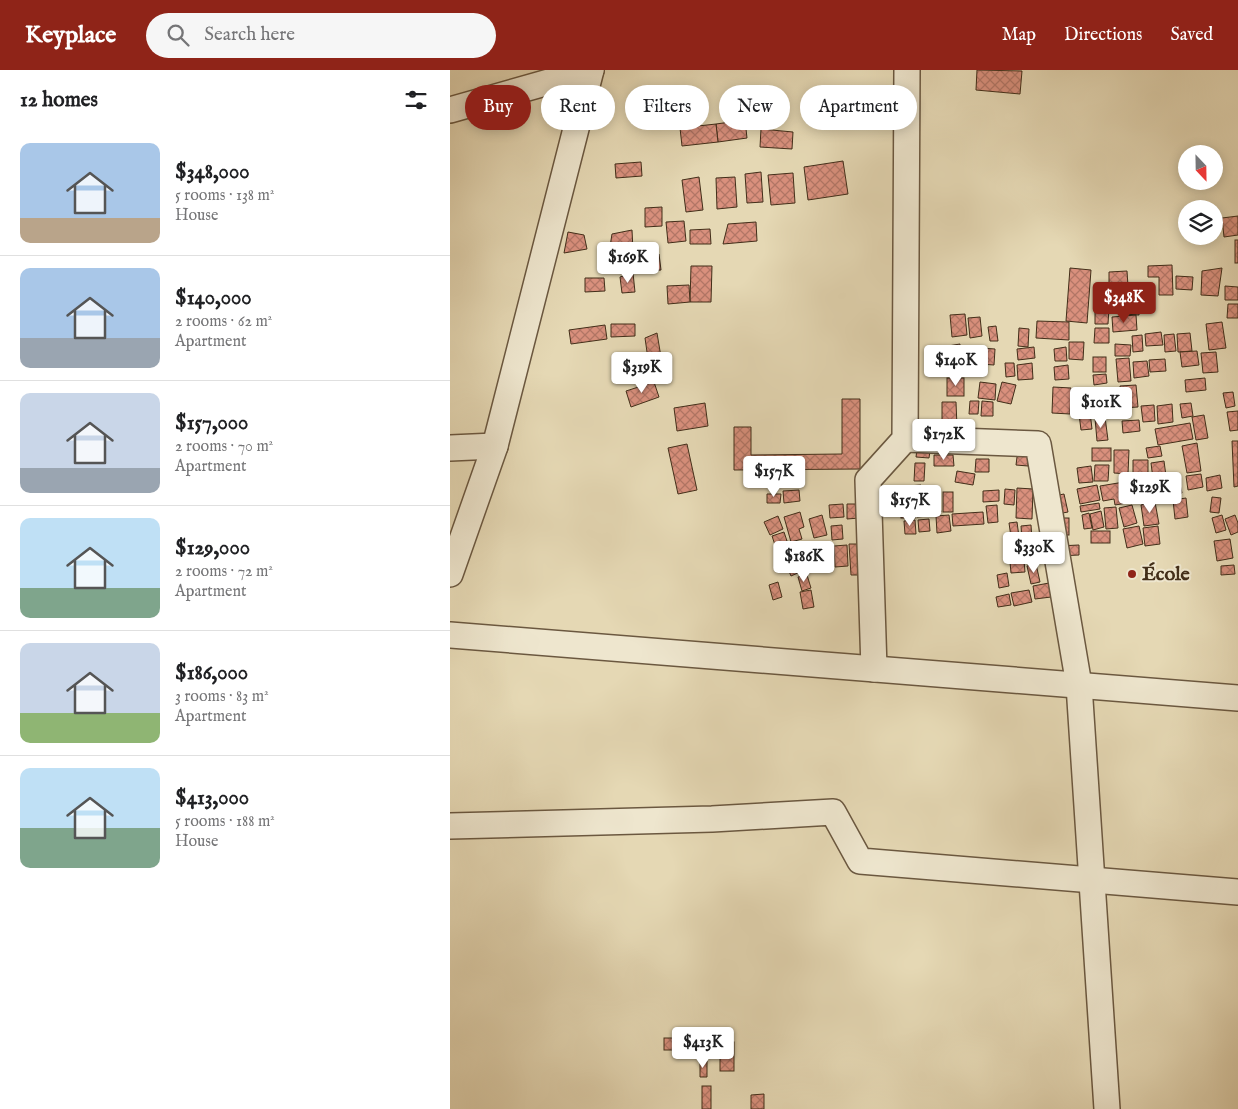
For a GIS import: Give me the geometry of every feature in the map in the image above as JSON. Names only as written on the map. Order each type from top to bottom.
[{"type":"street","points":[[450,110],[591,70]]},
{"type":"street","points":[[450,574],[495,446],[591,70]]},
{"type":"street","points":[[874,669],[868,480],[904,439],[906,70]]},
{"type":"street","points":[[904,439],[1038,444],[1079,685],[1107,1109]]},
{"type":"street","points":[[450,448],[495,446]]},
{"type":"street","points":[[450,635],[1238,698]]},
{"type":"street","points":[[450,826],[712,819],[833,812],[860,861],[1238,892]]},
{"type":"building","points":[[977,70],[1022,71],[1020,94],[976,90]]},
{"type":"building","points":[[716,124],[719,124],[719,130],[746,130],[747,138],[718,142]]},
{"type":"building","points":[[716,124],[718,142],[682,146],[680,130],[709,130],[709,125]]},
{"type":"building","points":[[761,130],[793,132],[792,149],[760,147]]},
{"type":"building","points":[[843,161],[848,194],[808,200],[804,167]]},
{"type":"building","points":[[641,162],[642,176],[616,178],[615,164]]},
{"type":"building","points":[[761,172],[763,202],[747,203],[745,174]]},
{"type":"building","points":[[793,173],[795,203],[771,205],[768,175]]},
{"type":"building","points":[[699,177],[703,210],[686,212],[682,180]]},
{"type":"building","points":[[735,177],[737,207],[717,209],[716,178]]},
{"type":"building","points":[[662,207],[662,226],[645,227],[645,208]]},
{"type":"building","points":[[1238,216],[1238,235],[1224,237],[1223,218]]},
{"type":"building","points":[[684,221],[686,241],[668,243],[666,222]]},
{"type":"building","points":[[756,222],[757,241],[723,244],[728,224]]},
{"type":"building","points":[[710,229],[711,244],[690,244],[690,230]]},
{"type":"building","points":[[632,230],[633,251],[609,253],[612,234]]},
{"type":"building","points":[[568,232],[584,235],[587,249],[564,253]]},
{"type":"building","points":[[1235,240],[1238,240],[1238,263],[1235,263]]},
{"type":"building","points":[[634,254],[637,268],[618,272],[615,257]]},
{"type":"building","points":[[659,254],[661,270],[641,272],[638,257]]},
{"type":"building","points":[[1172,265],[1173,295],[1159,295],[1159,277],[1148,277],[1148,266]]},
{"type":"building","points":[[691,266],[712,266],[711,302],[690,302]]},
{"type":"building","points":[[1070,268],[1091,270],[1087,323],[1066,321]]},
{"type":"building","points":[[1222,268],[1218,296],[1201,295],[1202,271]]},
{"type":"building","points":[[1127,271],[1128,286],[1109,287],[1109,272]]},
{"type":"building","points":[[633,273],[635,292],[622,293],[620,277]]},
{"type":"building","points":[[1176,276],[1193,277],[1192,290],[1176,289]]},
{"type":"building","points":[[585,278],[604,278],[605,291],[585,292]]},
{"type":"building","points":[[689,285],[690,302],[668,304],[667,286]]},
{"type":"building","points":[[1225,286],[1238,287],[1238,300],[1225,300]]},
{"type":"building","points":[[1130,287],[1141,287],[1141,301],[1130,300]]},
{"type":"building","points":[[1095,292],[1109,292],[1108,305],[1095,305]]},
{"type":"building","points":[[1124,303],[1139,303],[1139,315],[1124,314]]},
{"type":"building","points":[[1228,304],[1238,304],[1238,318],[1227,318]]},
{"type":"building","points":[[1095,308],[1109,308],[1108,324],[1095,324]]},
{"type":"building","points":[[965,314],[967,335],[952,337],[950,315]]},
{"type":"building","points":[[1136,315],[1137,330],[1113,332],[1112,317]]},
{"type":"building","points":[[980,317],[982,336],[970,338],[968,318]]},
{"type":"building","points":[[1037,321],[1069,322],[1069,340],[1036,338]]},
{"type":"building","points":[[1222,322],[1226,348],[1209,350],[1206,324]]},
{"type":"building","points":[[611,324],[635,324],[635,336],[611,337]]},
{"type":"building","points":[[605,325],[607,339],[571,344],[569,330]]},
{"type":"building","points":[[996,326],[998,341],[990,341],[988,327]]},
{"type":"building","points":[[1019,328],[1029,329],[1028,347],[1018,346]]},
{"type":"building","points":[[1095,328],[1109,328],[1109,343],[1094,343]]},
{"type":"building","points":[[1161,332],[1163,345],[1146,346],[1145,334]]},
{"type":"building","points":[[657,333],[661,357],[648,359],[645,338]]},
{"type":"building","points":[[1190,333],[1192,351],[1178,352],[1177,334]]},
{"type":"building","points":[[1174,334],[1176,351],[1165,352],[1164,335]]},
{"type":"building","points":[[1142,335],[1143,351],[1133,352],[1132,336]]},
{"type":"building","points":[[1069,342],[1084,342],[1083,360],[1069,359]]},
{"type":"building","points":[[960,344],[958,363],[946,363],[948,346]]},
{"type":"building","points":[[1115,344],[1131,345],[1130,356],[1115,356]]},
{"type":"building","points":[[1034,347],[1035,358],[1018,360],[1017,349]]},
{"type":"building","points":[[1066,347],[1067,361],[1055,361],[1054,349]]},
{"type":"building","points":[[981,348],[995,349],[994,365],[980,364]]},
{"type":"building","points":[[1197,351],[1199,365],[1182,367],[1180,352]]},
{"type":"building","points":[[1216,352],[1218,372],[1203,373],[1201,353]]},
{"type":"building","points":[[1093,357],[1106,357],[1106,372],[1093,372]]},
{"type":"building","points":[[1129,358],[1131,381],[1118,382],[1116,359]]},
{"type":"building","points":[[1165,359],[1166,371],[1150,372],[1149,360]]},
{"type":"building","points":[[1147,361],[1149,376],[1134,378],[1133,362]]},
{"type":"building","points":[[1005,363],[1014,363],[1015,376],[1006,377]]},
{"type":"building","points":[[1032,363],[1033,379],[1018,380],[1017,365]]},
{"type":"building","points":[[1068,365],[1069,379],[1055,380],[1054,367]]},
{"type":"building","points":[[1106,374],[1107,383],[1094,385],[1093,375]]},
{"type":"building","points":[[947,378],[964,378],[964,396],[947,396]]},
{"type":"building","points":[[1205,378],[1206,390],[1186,392],[1185,380]]},
{"type":"building","points":[[654,382],[659,397],[631,407],[626,391]]},
{"type":"building","points":[[980,382],[996,384],[995,400],[978,398]]},
{"type":"building","points":[[1002,382],[1016,385],[1011,404],[997,401]]},
{"type":"building","points":[[1136,385],[1138,407],[1122,408],[1120,386]]},
{"type":"building","points":[[1053,387],[1071,388],[1070,414],[1052,413]]},
{"type":"building","points":[[1115,389],[1117,404],[1091,407],[1089,393]]},
{"type":"building","points":[[1233,392],[1235,406],[1226,408],[1223,393]]},
{"type":"building","points":[[842,399],[860,399],[860,469],[734,470],[734,427],[751,427],[751,455],[842,454]]},
{"type":"building","points":[[970,401],[979,401],[978,414],[969,414]]},
{"type":"building","points":[[982,401],[993,402],[993,416],[981,416]]},
{"type":"building","points":[[942,402],[956,402],[957,427],[942,427]]},
{"type":"building","points":[[705,403],[708,426],[677,431],[674,408]]},
{"type":"building","points":[[1191,403],[1193,416],[1182,418],[1180,404]]},
{"type":"building","points":[[1172,404],[1173,422],[1158,424],[1157,406]]},
{"type":"building","points":[[1154,405],[1155,421],[1143,422],[1141,406]]},
{"type":"building","points":[[1238,411],[1238,430],[1230,431],[1227,412]]},
{"type":"building","points":[[1090,412],[1092,429],[1081,430],[1079,414]]},
{"type":"building","points":[[1204,415],[1208,438],[1196,440],[1192,417]]},
{"type":"building","points":[[1105,417],[1108,440],[1097,441],[1095,418]]},
{"type":"building","points":[[1139,420],[1140,431],[1123,433],[1122,421]]},
{"type":"building","points":[[1190,423],[1193,439],[1158,445],[1155,429]]},
{"type":"building","points":[[918,441],[931,443],[929,458],[916,457]]},
{"type":"building","points":[[1232,441],[1238,441],[1238,486],[1234,487]]},
{"type":"building","points":[[1197,443],[1201,471],[1187,473],[1182,446]]},
{"type":"building","points":[[687,444],[697,490],[678,494],[668,448]]},
{"type":"building","points":[[1160,446],[1162,456],[1148,458],[1146,448]]},
{"type":"building","points":[[1092,448],[1111,448],[1111,461],[1092,461]]},
{"type":"building","points":[[1018,449],[1029,450],[1028,466],[1016,465]]},
{"type":"building","points":[[1114,450],[1129,450],[1128,474],[1114,473]]},
{"type":"building","points":[[934,455],[953,455],[954,466],[934,466]]},
{"type":"building","points":[[976,459],[989,459],[989,472],[975,472]]},
{"type":"building","points":[[1133,460],[1148,460],[1148,480],[1133,479]]},
{"type":"building","points":[[1164,461],[1166,476],[1153,479],[1151,463]]},
{"type":"building","points":[[915,463],[925,463],[924,481],[914,481]]},
{"type":"building","points":[[1095,465],[1109,465],[1108,481],[1094,481]]},
{"type":"building","points":[[1091,466],[1093,482],[1079,483],[1077,468]]},
{"type":"building","points":[[957,471],[975,474],[973,485],[955,482]]},
{"type":"building","points":[[1201,474],[1203,487],[1188,490],[1186,476]]},
{"type":"building","points":[[1220,475],[1222,488],[1207,491],[1206,478]]},
{"type":"building","points":[[1166,479],[1170,500],[1157,503],[1153,482]]},
{"type":"building","points":[[1136,480],[1139,501],[1115,505],[1114,499],[1103,501],[1100,486]]},
{"type":"building","points":[[1179,480],[1182,493],[1172,495],[1170,481]]},
{"type":"building","points":[[921,485],[922,495],[907,497],[907,486]]},
{"type":"building","points":[[1097,485],[1100,500],[1080,504],[1077,489]]},
{"type":"building","points":[[1017,488],[1033,489],[1032,519],[1016,518]]},
{"type":"building","points":[[1005,489],[1015,490],[1014,505],[1004,504]]},
{"type":"building","points":[[799,490],[800,501],[784,503],[783,491]]},
{"type":"building","points":[[999,490],[999,501],[983,502],[983,491]]},
{"type":"building","points":[[943,492],[953,492],[953,512],[943,512]]},
{"type":"building","points":[[767,494],[781,494],[780,503],[767,503]]},
{"type":"building","points":[[1064,494],[1068,512],[1052,515],[1049,497]]},
{"type":"building","points":[[937,495],[941,512],[932,514],[928,497]]},
{"type":"building","points":[[1212,497],[1221,498],[1219,513],[1210,512]]},
{"type":"building","points":[[1186,498],[1188,517],[1175,519],[1173,500]]},
{"type":"building","points":[[927,500],[929,516],[917,517],[915,501]]},
{"type":"building","points":[[901,501],[915,501],[915,518],[901,518]]},
{"type":"building","points":[[1155,502],[1159,524],[1144,526],[1141,505]]},
{"type":"building","points":[[1099,503],[1100,509],[1081,512],[1080,506]]},
{"type":"building","points":[[843,504],[844,517],[830,518],[829,505]]},
{"type":"building","points":[[847,504],[858,504],[859,518],[847,519]]},
{"type":"building","points":[[997,505],[998,522],[988,523],[986,506]]},
{"type":"building","points":[[1132,505],[1137,523],[1124,527],[1119,508]]},
{"type":"building","points":[[1116,507],[1118,528],[1106,529],[1104,508]]},
{"type":"building","points":[[1101,511],[1104,527],[1093,530],[1090,514]]},
{"type":"building","points":[[800,512],[804,527],[799,529],[802,539],[791,542],[784,517]]},
{"type":"building","points":[[983,512],[984,524],[953,526],[952,514]]},
{"type":"building","points":[[1089,513],[1092,528],[1084,529],[1082,515]]},
{"type":"building","points":[[822,515],[827,535],[814,538],[809,519]]},
{"type":"building","points":[[949,515],[951,531],[937,533],[936,516]]},
{"type":"building","points":[[1222,515],[1226,530],[1216,533],[1212,518]]},
{"type":"building","points":[[1235,515],[1238,523],[1238,532],[1231,535],[1225,519]]},
{"type":"building","points":[[778,516],[783,529],[770,535],[764,522]]},
{"type":"building","points":[[1055,518],[1069,518],[1069,535],[1055,535]]},
{"type":"building","points":[[929,519],[930,531],[919,532],[918,520]]},
{"type":"building","points":[[915,520],[916,534],[905,534],[904,521]]},
{"type":"building","points":[[1017,522],[1019,537],[1011,537],[1009,523]]},
{"type":"building","points":[[842,525],[843,539],[832,540],[831,526]]},
{"type":"building","points":[[1031,525],[1032,540],[1022,541],[1021,526]]},
{"type":"building","points":[[1139,526],[1143,544],[1127,548],[1123,529]]},
{"type":"building","points":[[1158,526],[1160,544],[1145,546],[1143,528]]},
{"type":"building","points":[[1091,531],[1110,531],[1110,543],[1091,543]]},
{"type":"building","points":[[784,532],[787,541],[775,545],[772,536]]},
{"type":"building","points":[[1230,539],[1233,558],[1217,561],[1214,541]]},
{"type":"building","points":[[1026,543],[1045,544],[1045,557],[1025,556]]},
{"type":"building","points":[[849,544],[864,544],[865,575],[851,575]]},
{"type":"building","points":[[847,545],[848,566],[835,567],[834,546]]},
{"type":"building","points":[[1079,545],[1079,555],[1058,556],[1058,546]]},
{"type":"building","points":[[811,549],[815,565],[804,568],[800,553]]},
{"type":"building","points":[[1023,549],[1025,572],[1011,573],[1009,551]]},
{"type":"building","points":[[794,558],[800,572],[791,576],[785,562]]},
{"type":"building","points":[[1036,564],[1040,582],[1031,584],[1027,566]]},
{"type":"building","points":[[1234,565],[1235,574],[1221,575],[1221,566]]},
{"type":"building","points":[[1007,573],[1009,586],[999,588],[997,575]]},
{"type":"building","points":[[807,575],[811,588],[802,591],[798,577]]},
{"type":"building","points":[[778,582],[782,597],[773,600],[769,585]]},
{"type":"building","points":[[1049,583],[1051,597],[1035,599],[1033,586]]},
{"type":"building","points":[[811,590],[814,607],[803,609],[800,592]]},
{"type":"building","points":[[1029,590],[1032,602],[1014,606],[1011,593]]},
{"type":"building","points":[[1009,594],[1011,605],[998,607],[996,597]]},
{"type":"building","points":[[664,1038],[694,1038],[694,1050],[664,1050]]},
{"type":"building","points":[[701,1042],[712,1042],[713,1047],[702,1048]]},
{"type":"building","points":[[720,1042],[734,1042],[734,1071],[720,1071]]},
{"type":"building","points":[[700,1060],[707,1061],[707,1077],[700,1077]]},
{"type":"building","points":[[702,1086],[711,1086],[711,1109],[702,1109]]},
{"type":"building","points":[[764,1094],[764,1109],[751,1109],[751,1095]]},
{"type":"place","name":"École","points":[[1132,574]]}]
